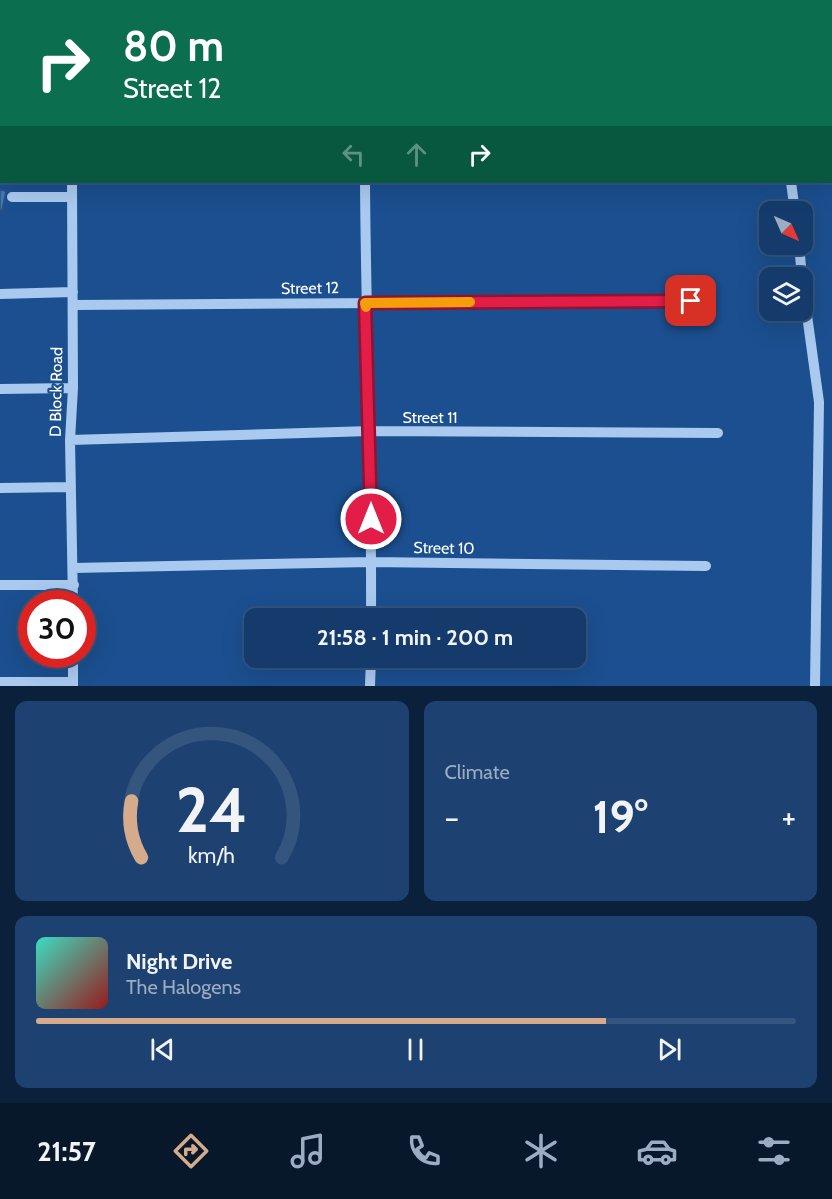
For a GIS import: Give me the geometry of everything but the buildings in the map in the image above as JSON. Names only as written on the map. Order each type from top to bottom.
[{"type":"street","name":"D Block Road","points":[[72,183],[73,388],[70,440],[74,590]]},
{"type":"street","points":[[365,183],[365,303],[371,431],[371,608]]},
{"type":"street","points":[[791,183],[794,201]]},
{"type":"street","points":[[12,197],[71,197]]},
{"type":"street","points":[[0,294],[73,292]]},
{"type":"street","name":"Street 12","points":[[73,305],[691,301]]},
{"type":"street","points":[[808,321],[819,402],[815,686]]},
{"type":"street","points":[[0,389],[73,388]]},
{"type":"street","name":"Street 11","points":[[70,440],[371,431],[718,433]]},
{"type":"street","points":[[0,488],[71,487]]},
{"type":"street","name":"Street 10","points":[[73,568],[371,562],[706,566]]},
{"type":"street","points":[[0,585],[74,585]]},
{"type":"street","points":[[0,682],[73,684],[73,668]]},
{"type":"street","points":[[370,668],[370,686]]},
{"type":"slow traffic","points":[[366,307],[365,303],[470,302]]},
{"type":"route","points":[[371,519],[371,431],[365,303],[691,301]]}]
